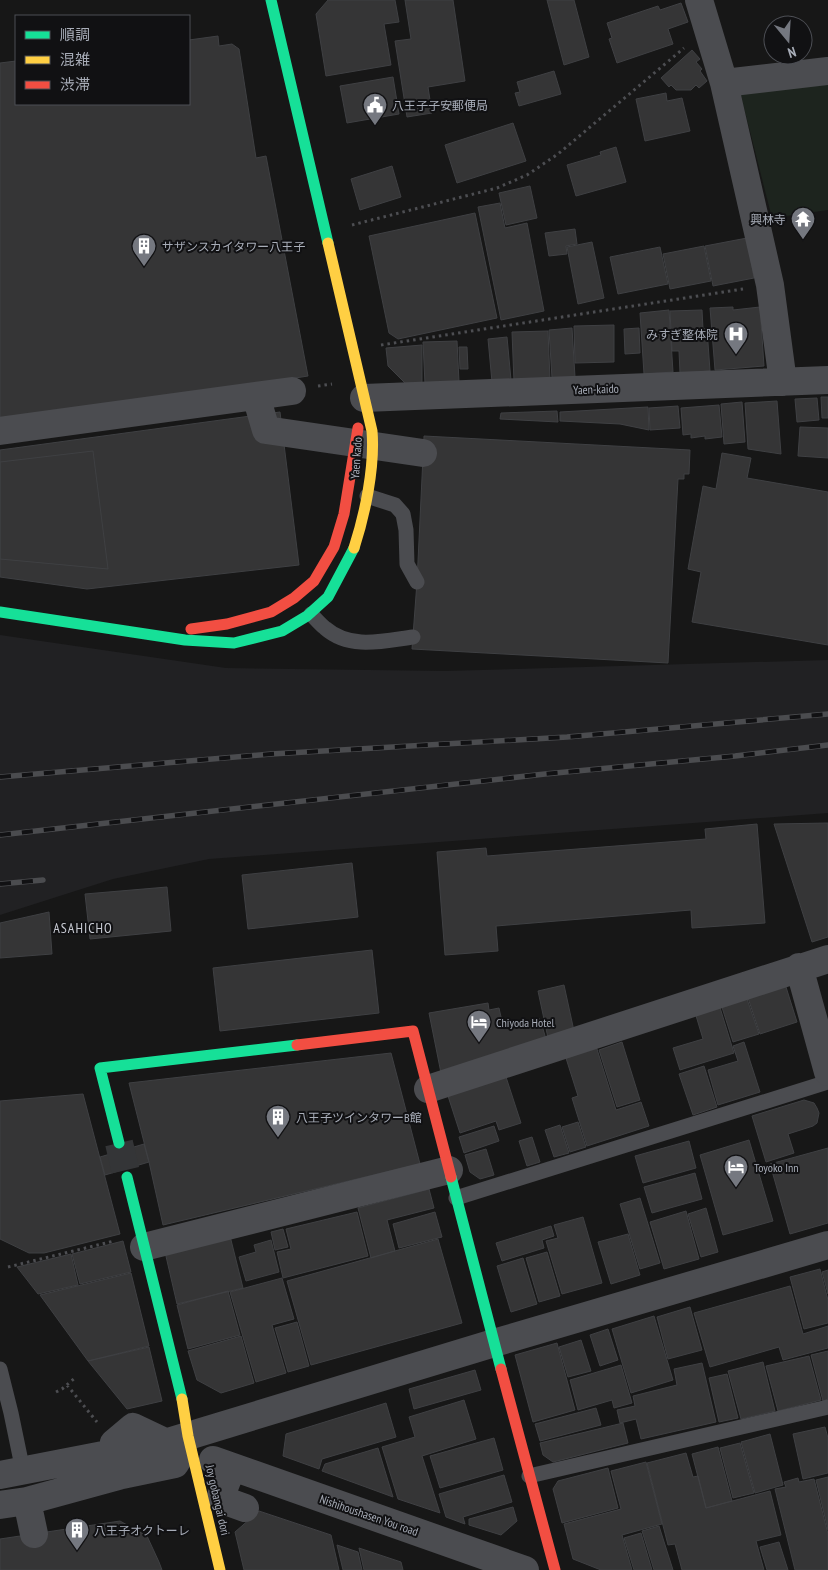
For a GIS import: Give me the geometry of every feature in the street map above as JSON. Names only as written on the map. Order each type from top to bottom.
[{"type":"street","points":[[271,0],[364,398]]},
{"type":"street","points":[[699,0],[724,83],[770,285],[783,382]]},
{"type":"street","points":[[724,83],[828,71]]},
{"type":"street","name":"Yaen-kaido","points":[[364,398],[828,380]]},
{"type":"street","points":[[0,431],[292,391]]},
{"type":"street","points":[[256,396],[266,430],[423,453]]},
{"type":"street","name":"Yaen kado","points":[[0,612],[185,640],[234,643],[282,631],[311,614],[328,597],[354,549],[364,516],[373,444],[372,431],[364,398]]},
{"type":"street","name":"Yaen kado","points":[[122,631],[185,630],[226,624],[271,612],[294,598],[314,581],[334,547],[344,514],[364,398]]},
{"type":"street","points":[[428,1088],[828,958]]},
{"type":"street","points":[[799,968],[828,1072]]},
{"type":"street","points":[[118,1143],[100,1068],[413,1031],[555,1570]]},
{"type":"street","points":[[142,1240],[449,1170]]},
{"type":"street","name":"Joy gobangai dori","points":[[127,1177],[185,1411],[185,1443],[220,1570]]},
{"type":"street","points":[[11,1473],[165,1443],[185,1443],[494,1343],[828,1245]]},
{"type":"street","name":"Nishihoushasen You road","points":[[114,1443],[133,1426],[185,1443],[232,1480],[525,1570]]},
{"type":"street","points":[[114,1443],[122,1476]]},
{"type":"street","points":[[0,1505],[27,1501],[176,1464],[185,1443]]},
{"type":"street","points":[[27,1501],[34,1534]]},
{"type":"lane","points":[[367,496],[395,505],[404,514],[407,564],[417,582]]},
{"type":"lane","points":[[311,614],[325,629],[341,638],[368,644],[413,637]]},
{"type":"lane","points":[[456,1198],[828,1082]]},
{"type":"lane","points":[[1,1377],[6,1410],[11,1473]]},
{"type":"lane","points":[[529,1476],[828,1408]]},
{"type":"path","points":[[325,233],[498,188],[527,175],[558,154],[708,28]]},
{"type":"path","points":[[354,350],[770,285]]},
{"type":"path","points":[[8,1267],[142,1240]]},
{"type":"path","points":[[56,1392],[76,1377]]},
{"type":"path","points":[[67,1385],[114,1443]]},
{"type":"shaded area","points":[[828,84],[828,210],[772,218],[740,92]]},
{"type":"shaded area","points":[[0,635],[226,668],[445,671],[828,660],[828,813],[209,859],[113,879],[0,915]]},
{"type":"building","points":[[328,0],[395,0],[399,22],[384,24],[391,65],[326,76],[316,14]]},
{"type":"building","points":[[405,0],[453,0],[465,81],[428,87],[432,113],[407,117],[395,41],[411,39]]},
{"type":"building","points":[[547,0],[574,0],[589,57],[564,65]]},
{"type":"building","points":[[681,3],[688,22],[668,29],[673,44],[617,63],[609,39],[612,38],[607,23],[658,6],[660,10]]},
{"type":"building","name":"サザンスカイタワー八王子","points":[[218,36],[219,46],[232,44],[239,49],[256,158],[266,156],[308,376],[0,425],[0,63],[15,61],[15,105],[190,105],[190,40]]},
{"type":"building","points":[[692,50],[700,59],[696,62],[702,69],[700,71],[707,81],[699,88],[696,85],[691,90],[676,90],[671,85],[669,87],[661,78]]},
{"type":"building","points":[[554,71],[561,94],[519,106],[515,93],[520,92],[517,82]]},
{"type":"building","points":[[393,77],[399,114],[347,123],[340,86]]},
{"type":"building","points":[[666,93],[667,101],[682,98],[690,131],[645,141],[636,99]]},
{"type":"building","points":[[513,123],[526,161],[457,183],[445,145]]},
{"type":"building","points":[[616,147],[626,182],[576,196],[567,165],[601,155],[600,152]]},
{"type":"building","points":[[392,166],[401,197],[360,210],[351,179]]},
{"type":"building","points":[[530,186],[537,218],[506,225],[499,193]]},
{"type":"building","points":[[500,203],[505,228],[527,223],[544,311],[501,320],[478,207]]},
{"type":"building","points":[[475,213],[497,318],[398,339],[389,333],[369,236]]},
{"type":"building","points":[[575,229],[577,244],[566,246],[567,254],[549,256],[545,233]]},
{"type":"building","points":[[747,238],[754,278],[713,286],[705,246]]},
{"type":"building","points":[[592,242],[604,298],[578,304],[567,247]]},
{"type":"building","points":[[704,246],[711,281],[670,289],[663,254]]},
{"type":"building","points":[[660,247],[668,284],[618,294],[610,257]]},
{"type":"building","points":[[733,307],[733,310],[760,307],[764,366],[715,370],[710,308]]},
{"type":"building","points":[[669,310],[673,372],[644,374],[640,313]]},
{"type":"building","points":[[702,310],[703,329],[707,329],[710,371],[680,373],[679,351],[672,351],[670,311]]},
{"type":"building","points":[[614,325],[614,362],[575,363],[574,326]]},
{"type":"building","points":[[572,328],[575,377],[552,378],[549,330]]},
{"type":"building","points":[[639,328],[640,353],[625,354],[624,329]]},
{"type":"building","points":[[548,331],[550,380],[514,382],[512,332]]},
{"type":"building","points":[[507,337],[511,380],[492,382],[488,339]]},
{"type":"building","points":[[457,341],[459,382],[425,384],[423,342]]},
{"type":"building","points":[[422,345],[422,383],[406,384],[388,366],[386,348]]},
{"type":"building","points":[[459,347],[467,347],[468,369],[460,369]]},
{"type":"building","points":[[821,397],[828,397],[828,418],[822,418]]},
{"type":"building","points":[[817,398],[819,420],[797,422],[795,399]]},
{"type":"building","points":[[777,401],[781,454],[748,449],[745,403]]},
{"type":"building","points":[[742,402],[745,442],[724,444],[721,404]]},
{"type":"building","points":[[719,405],[722,437],[705,439],[705,436],[691,438],[691,434],[683,435],[681,408]]},
{"type":"building","points":[[678,406],[680,428],[650,430],[649,408]]},
{"type":"building","points":[[648,407],[649,430],[620,424],[560,421],[560,412]]},
{"type":"building","points":[[557,411],[558,422],[500,419],[501,413]]},
{"type":"building","points":[[280,412],[299,565],[87,589],[0,577],[0,450]]},
{"type":"building","points":[[800,427],[828,428],[828,458],[798,456]]},
{"type":"building","points":[[424,436],[690,450],[689,474],[684,474],[684,479],[678,479],[668,663],[412,649]]},
{"type":"building","points":[[93,451],[108,569],[0,559],[0,462]]},
{"type":"building","points":[[722,453],[751,458],[747,478],[828,492],[828,645],[692,622],[701,572],[688,569],[703,486],[716,489]]},
{"type":"building","points":[[828,823],[828,937],[812,942],[774,824]]},
{"type":"building","points":[[757,824],[765,923],[692,928],[691,910],[496,926],[498,951],[445,955],[437,852],[486,848],[487,856],[706,839],[705,829]]},
{"type":"building","points":[[352,863],[358,917],[248,929],[242,875]]},
{"type":"building","points":[[167,887],[171,931],[90,939],[85,894]]},
{"type":"building","points":[[49,912],[52,954],[0,958],[0,923]]},
{"type":"building","points":[[372,950],[379,1013],[220,1031],[213,968]]},
{"type":"building","points":[[564,985],[574,1031],[548,1038],[538,991]]},
{"type":"building","points":[[786,987],[797,1022],[760,1034],[746,992]]},
{"type":"building","points":[[745,993],[759,1034],[733,1042],[720,1001]]},
{"type":"building","points":[[718,1001],[734,1053],[680,1070],[673,1048],[703,1039],[694,1009]]},
{"type":"building","points":[[488,1003],[489,1010],[499,1008],[503,1026],[540,1019],[546,1039],[442,1078],[429,1013]]},
{"type":"building","points":[[622,1042],[640,1100],[617,1107],[599,1050]]},
{"type":"building","points":[[744,1042],[760,1092],[718,1105],[708,1070],[738,1061],[733,1046]]},
{"type":"building","points":[[596,1046],[616,1110],[641,1102],[649,1126],[587,1146],[572,1098],[578,1096],[565,1055]]},
{"type":"building","name":"八王子ツインタワーB館","points":[[391,1053],[420,1164],[163,1225],[129,1083]]},
{"type":"building","points":[[704,1066],[717,1107],[693,1115],[679,1074]]},
{"type":"building","points":[[506,1077],[521,1123],[499,1130],[496,1121],[460,1133],[448,1096]]},
{"type":"building","points":[[83,1094],[120,1234],[44,1253],[29,1253],[0,1239],[0,1101]]},
{"type":"building","points":[[804,1100],[814,1103],[817,1108],[819,1113],[817,1123],[788,1134],[794,1153],[766,1162],[752,1116]]},
{"type":"building","points":[[578,1122],[586,1147],[570,1152],[562,1127]]},
{"type":"building","points":[[560,1125],[569,1153],[554,1157],[545,1130]]},
{"type":"building","points":[[494,1126],[499,1141],[464,1153],[459,1137]]},
{"type":"building","points":[[532,1137],[540,1162],[527,1166],[519,1141]]},
{"type":"building","name":"Toyoko Inn","points":[[749,1140],[773,1221],[723,1235],[700,1155]]},
{"type":"building","points":[[689,1141],[696,1168],[643,1183],[635,1156]]},
{"type":"building","points":[[144,1144],[149,1162],[105,1175],[100,1157]]},
{"type":"building","points":[[828,1148],[828,1223],[790,1234],[770,1164]]},
{"type":"building","points":[[486,1149],[494,1175],[480,1179],[470,1172],[465,1155]]},
{"type":"building","points":[[695,1173],[702,1199],[652,1213],[644,1187]]},
{"type":"building","points":[[429,1189],[434,1208],[387,1220],[395,1251],[371,1258],[358,1208]]},
{"type":"building","points":[[640,1198],[660,1263],[640,1269],[620,1204]]},
{"type":"building","points":[[706,1208],[718,1252],[701,1257],[688,1214]]},
{"type":"building","points":[[686,1211],[699,1259],[664,1269],[650,1222]]},
{"type":"building","points":[[357,1212],[368,1256],[283,1278],[277,1252],[291,1249],[286,1229]]},
{"type":"building","points":[[435,1212],[442,1237],[399,1248],[393,1224]]},
{"type":"building","points":[[583,1217],[602,1283],[562,1294],[546,1241],[558,1238],[554,1225]]},
{"type":"building","points":[[551,1226],[554,1236],[542,1240],[544,1248],[502,1261],[496,1243]]},
{"type":"building","points":[[283,1229],[288,1247],[275,1250],[271,1232]]},
{"type":"building","points":[[628,1234],[640,1275],[611,1284],[598,1242]]},
{"type":"building","points":[[230,1236],[243,1288],[177,1304],[165,1252]]},
{"type":"building","points":[[438,1239],[462,1323],[311,1365],[287,1281]]},
{"type":"building","points":[[271,1240],[279,1272],[246,1281],[239,1257],[256,1252],[254,1245]]},
{"type":"building","points":[[123,1241],[131,1272],[80,1284],[72,1254]]},
{"type":"building","points":[[547,1252],[560,1296],[539,1302],[526,1258]]},
{"type":"building","points":[[71,1254],[78,1285],[38,1294],[17,1267]]},
{"type":"building","points":[[523,1258],[537,1304],[511,1312],[497,1266]]},
{"type":"building","points":[[820,1269],[828,1300],[828,1323],[804,1329],[790,1277]]},
{"type":"building","points":[[828,1270],[828,1294],[822,1272]]},
{"type":"building","points":[[131,1273],[149,1346],[88,1361],[40,1295]]},
{"type":"building","points":[[282,1278],[294,1319],[272,1325],[286,1373],[256,1382],[230,1292]]},
{"type":"building","points":[[790,1286],[803,1334],[828,1326],[828,1348],[783,1360],[779,1347],[710,1367],[694,1313]]},
{"type":"building","points":[[228,1291],[240,1335],[188,1349],[177,1305]]},
{"type":"building","points":[[690,1307],[702,1350],[668,1359],[657,1317]]},
{"type":"building","points":[[654,1316],[673,1380],[631,1393],[612,1329]]},
{"type":"building","points":[[297,1322],[309,1366],[288,1372],[275,1328]]},
{"type":"building","points":[[608,1329],[618,1360],[600,1366],[590,1335]]},
{"type":"building","points":[[241,1336],[254,1383],[221,1393],[197,1380],[188,1351]]},
{"type":"building","points":[[581,1340],[591,1371],[568,1377],[559,1347]]},
{"type":"building","points":[[557,1343],[575,1410],[533,1422],[515,1355]]},
{"type":"building","points":[[149,1347],[162,1401],[127,1409],[88,1361]]},
{"type":"building","points":[[828,1351],[828,1399],[823,1401],[811,1355]]},
{"type":"building","points":[[809,1356],[821,1400],[778,1411],[766,1366]]},
{"type":"building","points":[[763,1362],[775,1411],[741,1419],[728,1371]]},
{"type":"building","points":[[702,1363],[716,1422],[641,1439],[636,1419],[620,1423],[617,1410],[635,1406],[633,1396],[677,1385],[674,1369]]},
{"type":"building","points":[[621,1365],[632,1403],[614,1408],[612,1400],[578,1410],[570,1380]]},
{"type":"building","points":[[475,1370],[481,1390],[414,1409],[409,1389]]},
{"type":"building","points":[[727,1374],[738,1418],[719,1422],[709,1378]]},
{"type":"building","points":[[464,1400],[476,1439],[422,1456],[440,1513],[398,1499],[382,1447],[415,1437],[409,1417]]},
{"type":"building","points":[[386,1403],[396,1437],[322,1459],[319,1469],[283,1456],[286,1434]]},
{"type":"building","points":[[596,1408],[601,1425],[540,1441],[535,1424]]},
{"type":"building","points":[[623,1423],[628,1443],[553,1462],[543,1455],[540,1443]]},
{"type":"building","points":[[825,1427],[828,1438],[828,1473],[803,1479],[793,1434]]},
{"type":"building","points":[[770,1434],[783,1485],[755,1493],[741,1442]]},
{"type":"building","points":[[494,1438],[503,1470],[440,1488],[430,1456]]},
{"type":"building","points":[[740,1443],[754,1493],[733,1498],[720,1448]]},
{"type":"building","points":[[718,1447],[732,1501],[706,1508],[692,1454]]},
{"type":"building","points":[[378,1448],[393,1497],[322,1471],[325,1464]]},
{"type":"building","points":[[686,1453],[693,1477],[698,1476],[706,1508],[770,1491],[781,1535],[756,1541],[764,1570],[682,1570],[675,1544],[668,1545],[647,1463]]},
{"type":"building","points":[[646,1462],[662,1524],[622,1535],[632,1570],[601,1570],[573,1559],[564,1524],[621,1509],[611,1471]]},
{"type":"building","points":[[608,1468],[618,1508],[562,1523],[553,1489],[558,1481]]},
{"type":"building","points":[[504,1475],[512,1502],[463,1517],[465,1524],[446,1517],[439,1494]]},
{"type":"building","points":[[828,1477],[828,1530],[816,1480]]},
{"type":"building","points":[[798,1478],[799,1482],[814,1479],[828,1534],[828,1570],[795,1570],[775,1489],[786,1487],[784,1482]]},
{"type":"building","points":[[513,1507],[517,1521],[501,1535],[469,1525],[469,1519]]},
{"type":"building","points":[[259,1511],[331,1535],[339,1570],[244,1570],[235,1532]]},
{"type":"building","name":"八王子オクトーレ","points":[[120,1521],[147,1536],[162,1570],[0,1570],[0,1539]]},
{"type":"building","points":[[659,1526],[673,1570],[654,1570],[642,1531]]},
{"type":"building","points":[[641,1533],[652,1570],[634,1570],[624,1538]]},
{"type":"building","points":[[779,1542],[788,1570],[767,1570],[760,1547]]},
{"type":"building","points":[[337,1545],[358,1552],[362,1570],[343,1570]]},
{"type":"building","points":[[359,1548],[401,1562],[403,1570],[364,1570]]},
{"type":"tunnel","points":[[119,1143],[127,1177]]},
{"type":"railway","points":[[0,777],[271,754],[567,737],[828,714]]},
{"type":"railway","points":[[0,835],[545,774],[828,745]]},
{"type":"railway","points":[[0,884],[43,880]]},
{"type":"traffic: fast","points":[[271,0],[328,243]]},
{"type":"traffic: fast","points":[[0,612],[185,640],[234,643],[282,631],[307,616],[328,597],[354,548]]},
{"type":"traffic: fast","points":[[119,1143],[100,1068],[297,1045]]},
{"type":"traffic: fast","points":[[127,1177],[182,1399]]},
{"type":"traffic: fast","points":[[451,1177],[501,1369]]},
{"type":"traffic: slow","points":[[328,243],[372,431],[371,475],[354,548]]},
{"type":"traffic: slow","points":[[182,1399],[188,1436],[220,1570]]},
{"type":"traffic: jam","points":[[191,629],[227,624],[271,612],[294,598],[314,581],[334,547],[344,514],[358,428]]},
{"type":"traffic: jam","points":[[297,1045],[413,1031],[451,1177]]},
{"type":"traffic: jam","points":[[501,1369],[555,1570]]},
{"type":"place","name":"八王子子安郵便局","points":[[375,126]]},
{"type":"place","name":"興林寺","points":[[803,240]]},
{"type":"place","name":"サザンスカイタワー八王子","points":[[144,267]]},
{"type":"place","name":"みすぎ整体院","points":[[736,355]]},
{"type":"place","name":"Chiyoda Hotel","points":[[479,1043]]},
{"type":"place","name":"八王子ツインタワーB館","points":[[278,1138]]},
{"type":"place","name":"Toyoko Inn","points":[[736,1188]]},
{"type":"place","name":"八王子オクトーレ","points":[[77,1551]]},
{"type":"district","name":"ASAHICHO","points":[[83,928]]}]
